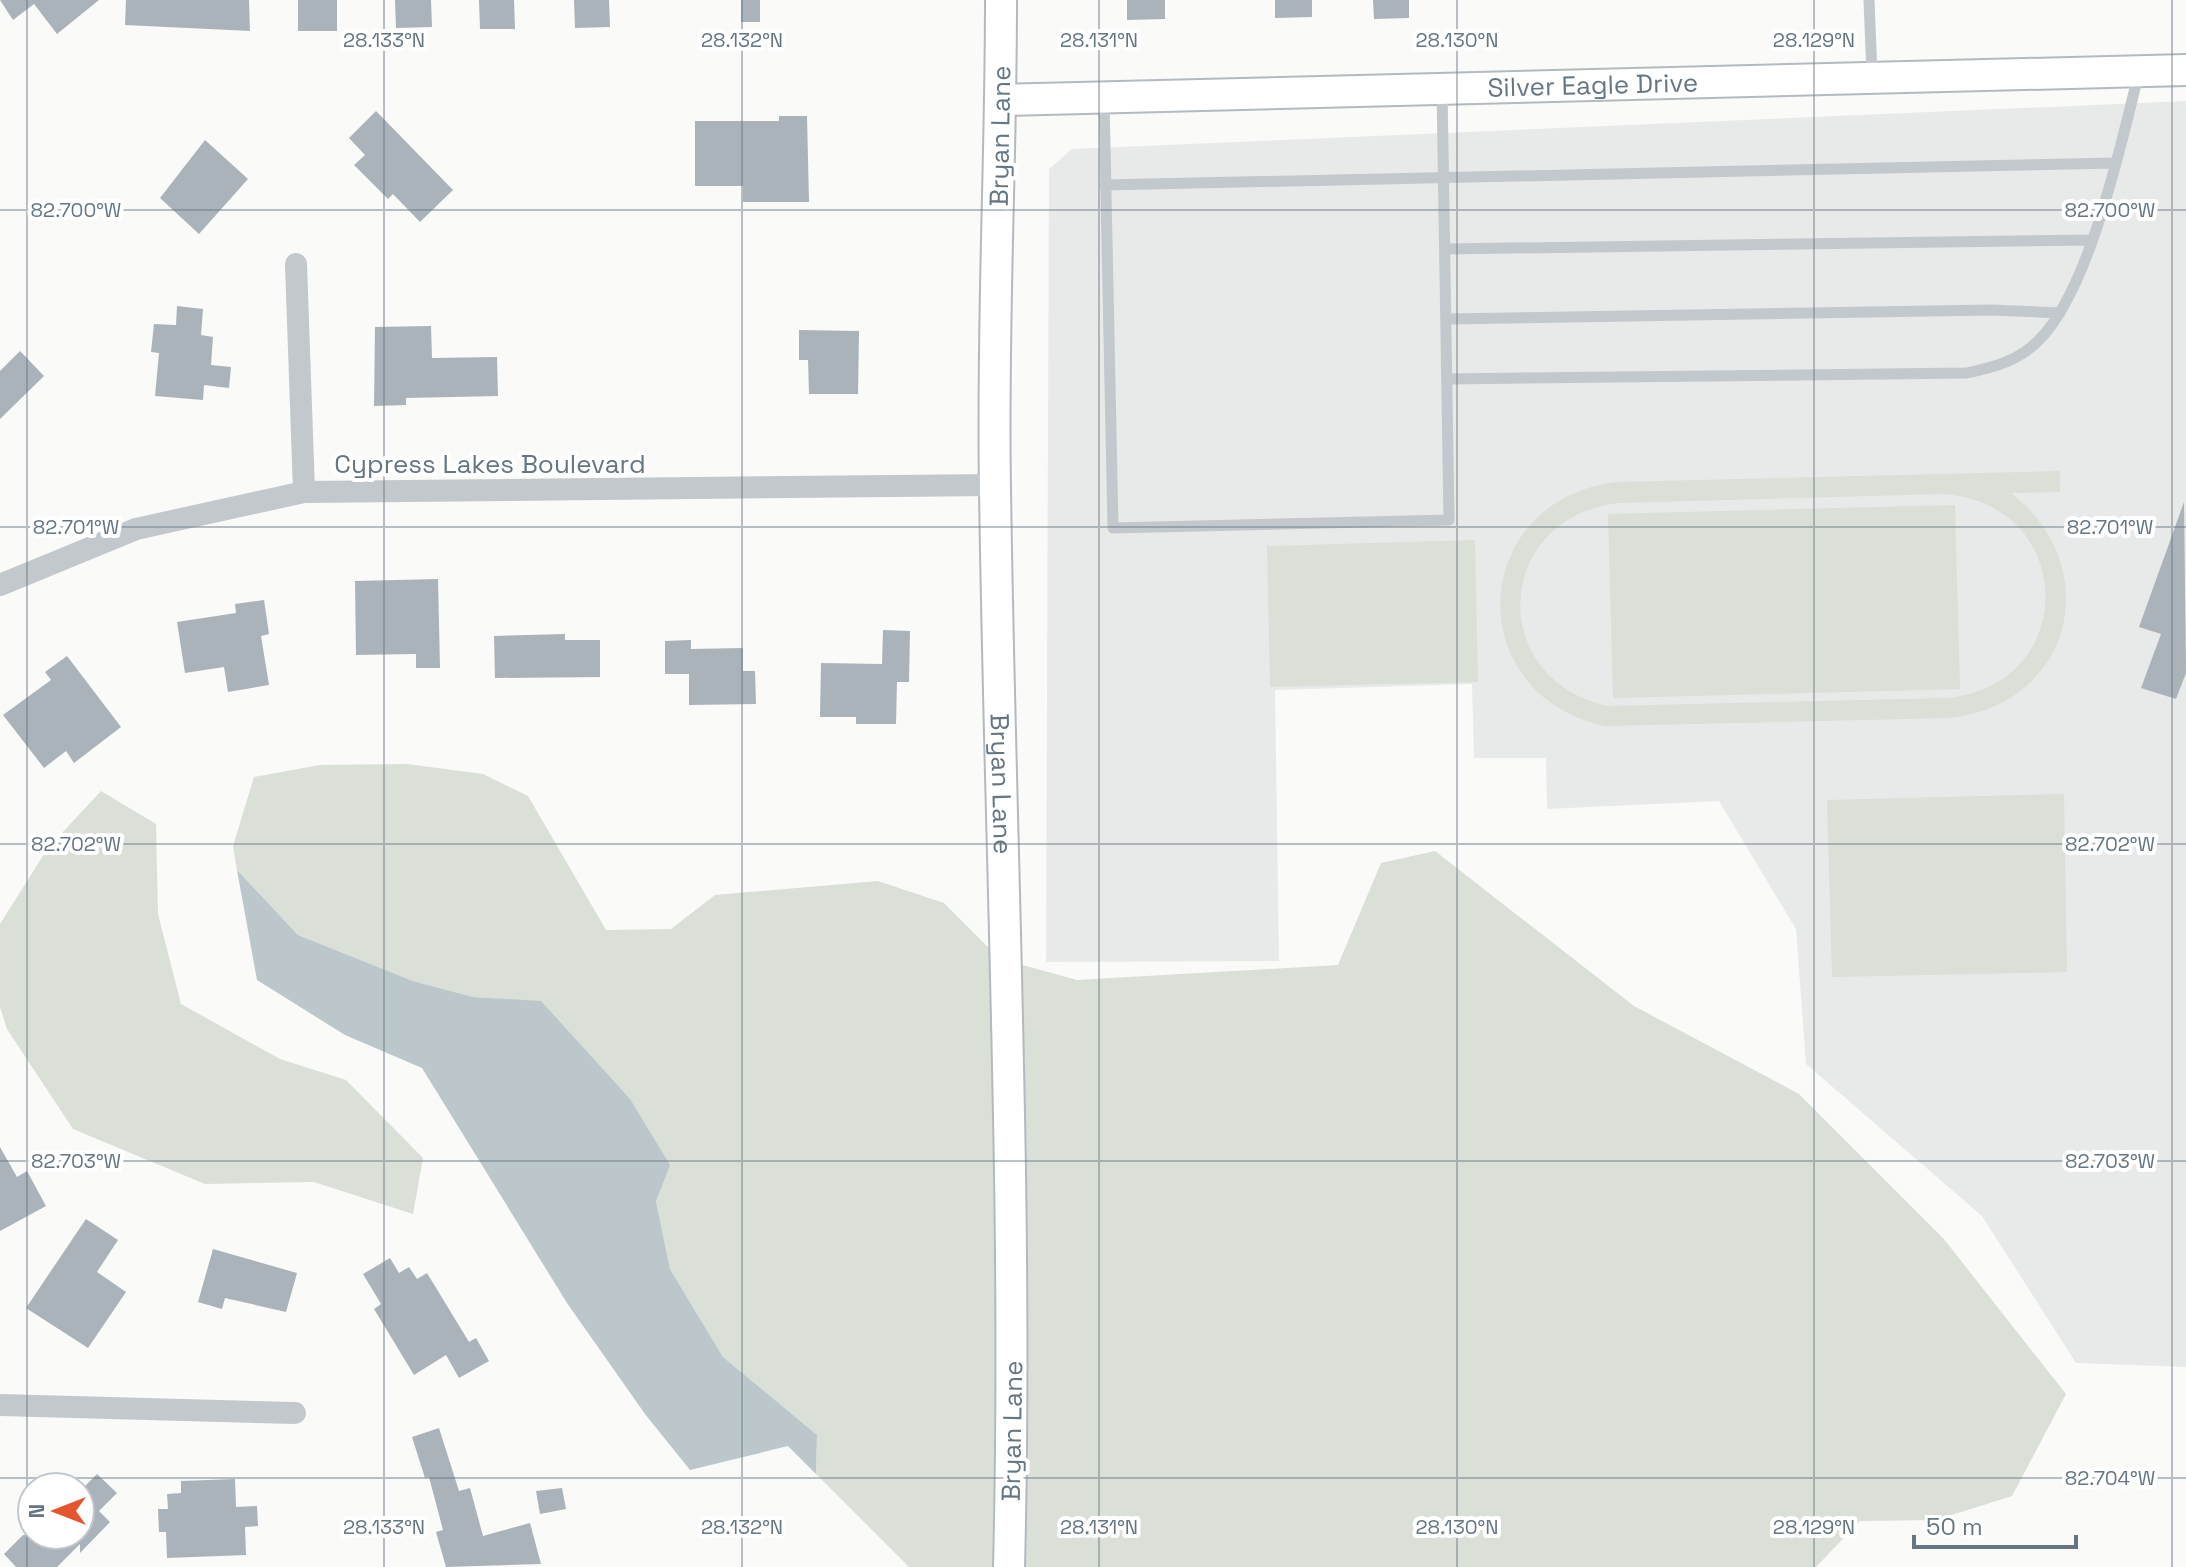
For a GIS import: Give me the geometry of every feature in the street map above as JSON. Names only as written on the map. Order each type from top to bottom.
[{"type":"street","name":"Bryan Lane","points":[[1001,0],[995,485],[1011,1124],[1013,1399],[1009,1567]]},
{"type":"street","name":"Silver Eagle Drive","points":[[1001,100],[2186,70]]},
{"type":"street","points":[[296,264],[304,492]]},
{"type":"street","name":"Cypress Lakes Boulevard","points":[[0,585],[136,529],[304,492],[995,485]]},
{"type":"street","points":[[0,1405],[295,1413]]},
{"type":"lane","points":[[1869,0],[1872,78]]},
{"type":"lane","points":[[1448,379],[1967,373],[2006,364],[2038,342],[2067,305],[2116,163],[2139,71]]},
{"type":"lane","points":[[1104,97],[1113,528],[1449,520],[1442,88]]},
{"type":"lane","points":[[1105,185],[1444,175],[2116,163]]},
{"type":"lane","points":[[1445,249],[2090,240]]},
{"type":"lane","points":[[1447,319],[1991,310],[2060,313]]},
{"type":"shaded area","points":[[2186,101],[2186,1367],[2076,1363],[1982,1216],[1806,1064],[1796,929],[1719,801],[1547,809],[1546,758],[1474,758],[1472,684],[1275,690],[1279,961],[1046,962],[1049,169],[1072,149]]},
{"type":"shaded area","points":[[2060,471],[2060,492],[2011,493],[2041,524],[2059,558],[2066,594],[2062,629],[2048,661],[2024,688],[1990,708],[1948,718],[1605,726],[1557,707],[1524,677],[1505,639],[1500,599],[1509,559],[1532,523],[1568,496],[1617,482]],"holes":[[[1942,494],[1986,504],[2019,527],[2038,558],[2046,594],[2040,629],[2022,661],[1991,686],[1948,698],[1608,706],[1568,690],[1540,665],[1524,634],[1520,600],[1528,567],[1547,537],[1577,515],[1618,503]]]},
{"type":"shaded area","points":[[1955,505],[1960,689],[1613,698],[1608,514]]},
{"type":"shaded area","points":[[1475,540],[1478,682],[1270,687],[1267,546]]},
{"type":"shaded area","points":[[407,764],[483,774],[528,796],[606,930],[671,929],[715,895],[878,881],[944,903],[994,953],[999,1124],[997,1567],[909,1567],[816,1474],[817,1435],[723,1357],[670,1269],[656,1201],[541,1002],[473,997],[413,981],[298,935],[237,870],[233,846],[254,777],[320,765]]},
{"type":"shaded area","points":[[101,791],[156,824],[158,914],[181,1004],[280,1059],[346,1080],[423,1158],[413,1214],[314,1182],[205,1184],[73,1129],[7,1029],[0,1007],[0,924],[48,848]]},
{"type":"shaded area","points":[[2064,794],[2067,972],[1832,977],[1827,800]]},
{"type":"shaded area","points":[[1435,851],[1634,1006],[1799,1094],[1943,1238],[2066,1394],[2012,1496],[1936,1520],[1860,1521],[1816,1567],[1022,1567],[1019,964],[1077,980],[1338,965],[1381,863]]},
{"type":"shaded area","points":[[237,870],[298,935],[413,981],[473,997],[541,1001],[630,1099],[670,1165],[656,1201],[670,1269],[723,1357],[817,1435],[816,1474],[788,1446],[690,1470],[645,1414],[567,1303],[422,1068],[345,1035],[257,980]]},
{"type":"building","points":[[0,0],[99,0],[57,34],[34,4],[13,20]]},
{"type":"building","points":[[126,0],[249,0],[250,31],[125,25]]},
{"type":"building","points":[[298,0],[337,0],[337,31],[298,31]]},
{"type":"building","points":[[395,0],[431,0],[432,27],[396,28]]},
{"type":"building","points":[[479,0],[514,0],[515,29],[480,29]]},
{"type":"building","points":[[574,0],[609,0],[610,27],[575,28]]},
{"type":"building","points":[[741,0],[760,0],[760,22],[741,22]]},
{"type":"building","points":[[1127,0],[1165,0],[1165,19],[1127,20]]},
{"type":"building","points":[[1275,0],[1312,0],[1312,17],[1275,18]]},
{"type":"building","points":[[1373,0],[1409,0],[1409,18],[1374,19]]},
{"type":"building","points":[[376,111],[453,190],[420,222],[393,194],[388,199],[354,165],[365,155],[349,138]]},
{"type":"building","points":[[779,116],[807,116],[809,202],[743,202],[743,186],[695,186],[695,121],[779,121]]},
{"type":"building","points":[[205,140],[248,179],[199,234],[160,198]]},
{"type":"building","points":[[177,306],[203,309],[201,335],[213,337],[211,365],[231,367],[229,388],[204,385],[203,400],[155,396],[159,353],[151,352],[154,324],[176,325]]},
{"type":"building","points":[[431,326],[432,358],[497,357],[498,396],[406,398],[406,405],[374,406],[375,327]]},
{"type":"building","points":[[799,330],[859,331],[858,394],[809,394],[808,360],[799,360]]},
{"type":"building","points":[[20,351],[44,376],[0,419],[0,371]]},
{"type":"building","points":[[2184,502],[2186,673],[2176,699],[2141,688],[2161,634],[2139,627]]},
{"type":"building","points":[[438,579],[440,668],[416,668],[416,654],[356,655],[355,581]]},
{"type":"building","points":[[264,600],[269,634],[261,636],[269,685],[228,692],[224,667],[185,673],[177,622],[236,613],[235,604]]},
{"type":"building","points":[[883,630],[910,631],[909,682],[897,682],[896,724],[856,724],[856,717],[820,717],[821,663],[882,664]]},
{"type":"building","points":[[565,634],[565,640],[600,640],[600,677],[495,678],[494,636]]},
{"type":"building","points":[[691,640],[691,649],[743,648],[743,671],[755,671],[756,704],[689,705],[689,674],[665,674],[665,641]]},
{"type":"building","points":[[67,656],[121,727],[74,763],[66,751],[44,768],[3,715],[51,680],[45,672]]},
{"type":"building","points":[[0,1147],[17,1177],[27,1171],[46,1206],[0,1231]]},
{"type":"building","points":[[86,1219],[118,1240],[97,1272],[126,1292],[88,1348],[26,1308]]},
{"type":"building","points":[[213,1249],[297,1273],[286,1312],[225,1298],[222,1309],[198,1302]]},
{"type":"building","points":[[390,1258],[399,1273],[409,1267],[417,1279],[427,1273],[469,1342],[476,1338],[489,1361],[459,1378],[446,1355],[414,1375],[374,1309],[381,1304],[363,1274]]},
{"type":"building","points":[[439,1428],[459,1491],[470,1488],[483,1536],[530,1523],[541,1564],[446,1567],[436,1532],[443,1530],[429,1477],[425,1478],[412,1437]]},
{"type":"building","points":[[96,1475],[117,1493],[99,1511],[110,1522],[96,1536]]},
{"type":"building","points":[[235,1479],[236,1507],[257,1506],[258,1526],[245,1527],[246,1555],[167,1558],[166,1532],[159,1532],[158,1509],[168,1509],[167,1494],[181,1493],[181,1481]]},
{"type":"building","points":[[562,1488],[566,1509],[540,1514],[536,1491]]},
{"type":"building","points":[[16,1542],[16,1551],[73,1551],[57,1567],[16,1567],[4,1554]]}]
